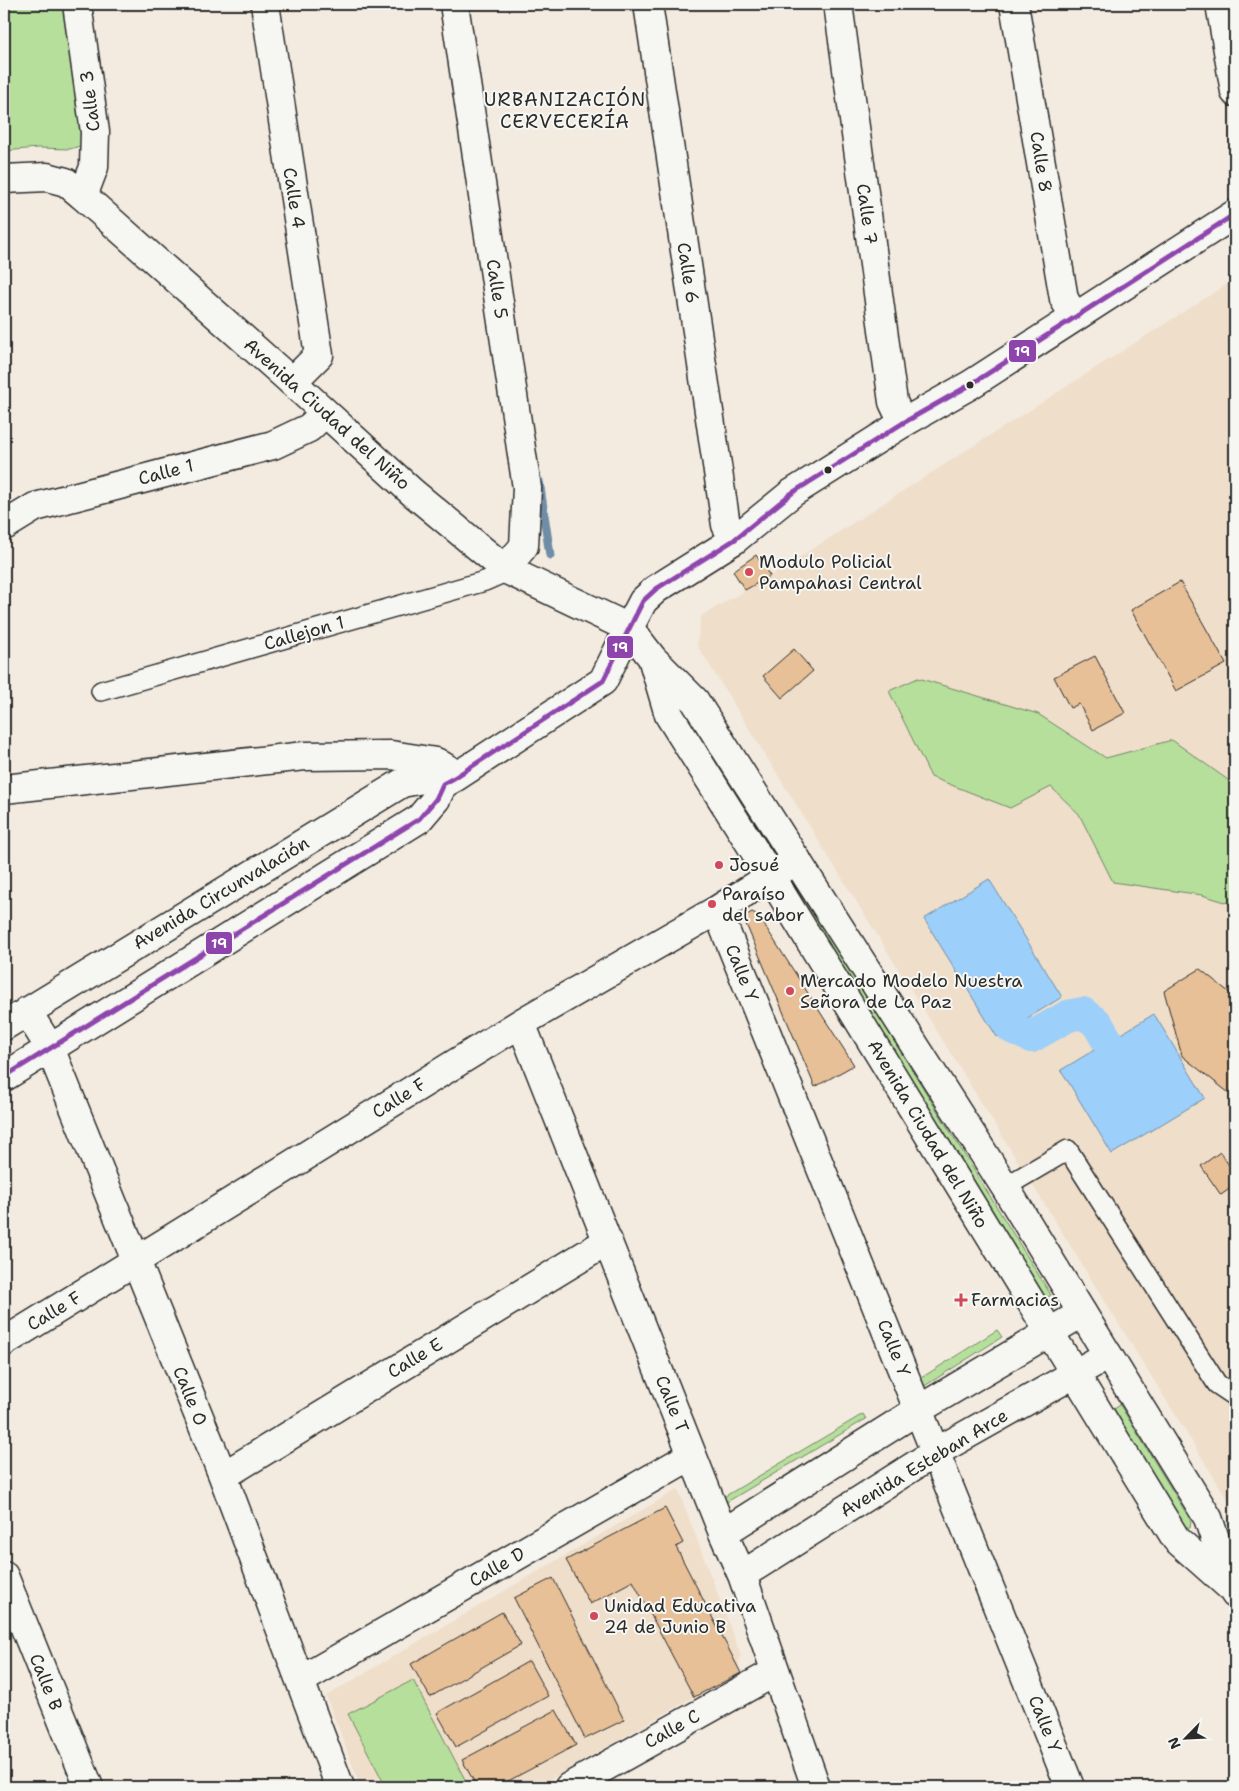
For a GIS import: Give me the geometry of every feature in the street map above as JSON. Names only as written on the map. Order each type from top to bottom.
[{"type":"street","name":"Calle 3","points":[[77,4],[95,132],[94,167],[83,196]]},
{"type":"street","name":"Calle 4","points":[[265,4],[318,355],[292,382]]},
{"type":"street","name":"Calle 5","points":[[454,4],[527,488],[524,546],[505,568]]},
{"type":"street","name":"Calle 6","points":[[648,4],[726,525],[734,540]]},
{"type":"street","name":"Calle 7","points":[[838,4],[892,402],[903,422]]},
{"type":"street","name":"Calle 8","points":[[1014,4],[1064,299],[1075,317]]},
{"type":"street","points":[[1220,4],[1235,92]]},
{"type":"street","name":"Avenida Ciudad del Niño","points":[[4,178],[47,176],[66,182],[292,382],[412,492],[505,568],[629,628],[653,659],[695,700],[1005,1187],[1208,1518],[1234,1591]]},
{"type":"street","points":[[4,1077],[419,819],[448,781],[603,681],[643,601],[656,589],[734,540],[792,492],[903,422],[970,385],[1235,214]]},
{"type":"street","name":"Calle 1","points":[[4,526],[35,507],[273,444],[309,428],[325,413]]},
{"type":"street","name":"Avenida Ciudad del Niño","points":[[653,659],[669,715],[771,877],[1176,1539],[1234,1591]]},
{"type":"street","points":[[4,789],[305,756],[390,755],[416,758],[436,762],[449,770],[448,781]]},
{"type":"street","name":"Avenida Circunvalación","points":[[4,1026],[402,782],[423,779],[448,781]]},
{"type":"street","name":"Calle F","points":[[4,1342],[521,1023],[717,910],[797,860]]},
{"type":"street","name":"Calle Y","points":[[717,910],[1070,1787]]},
{"type":"street","name":"Calle O","points":[[28,1011],[50,1048],[223,1476],[340,1787]]},
{"type":"street","name":"Calle T","points":[[521,1023],[723,1533],[742,1575],[816,1787]]},
{"type":"street","name":"Calle E","points":[[223,1476],[608,1241]]},
{"type":"street","points":[[723,1533],[918,1410],[1082,1313]]},
{"type":"street","name":"Avenida Esteban Arce","points":[[742,1575],[936,1452],[1108,1355]]},
{"type":"street","name":"Calle D","points":[[301,1680],[692,1455]]},
{"type":"street","name":"Calle B","points":[[6,1591],[89,1787]]},
{"type":"street","name":"Calle C","points":[[570,1787],[775,1672]]},
{"type":"lane","name":"Callejon 1","points":[[100,691],[485,581],[501,574],[505,568]]},
{"type":"lane","points":[[1005,1187],[1068,1150],[1217,1384],[1235,1396]]},
{"type":"shaded area","points":[[1235,279],[1235,1511],[697,645],[701,616],[770,576]]},
{"type":"shaded area","name":"Unidad Educativa 24 de Junio B","points":[[678,1489],[741,1656],[737,1669],[741,1673],[694,1697],[537,1787],[361,1787],[326,1696]]},
{"type":"green space","points":[[4,4],[63,4],[82,143],[80,146],[70,149],[38,148],[4,151]]},
{"type":"green space","points":[[918,678],[1038,714],[1106,758],[1172,740],[1235,785],[1235,905],[1202,895],[1113,882],[1079,814],[1051,787],[1010,808],[931,777],[889,691]]},
{"type":"green space","points":[[792,882],[796,882],[1051,1295],[1045,1299],[789,887]]},
{"type":"green space","points":[[997,1330],[1002,1337],[904,1399],[899,1392]]},
{"type":"green space","points":[[1120,1405],[1191,1521],[1190,1528],[1184,1526],[1114,1409]]},
{"type":"green space","points":[[863,1414],[866,1419],[710,1512],[707,1507]]},
{"type":"green space","points":[[413,1680],[469,1787],[386,1787],[348,1714]]},
{"type":"water","points":[[989,879],[1062,997],[997,1037],[924,919]]},
{"type":"water","points":[[1154,1014],[1205,1098],[1112,1154],[1061,1070]]},
{"type":"building","points":[[756,555],[770,576],[745,590],[733,571]]},
{"type":"building","points":[[1180,582],[1226,664],[1176,691],[1131,610]]},
{"type":"building","points":[[794,649],[813,671],[782,698],[763,676]]},
{"type":"building","points":[[1095,656],[1125,713],[1093,730],[1079,704],[1070,708],[1054,677]]},
{"type":"building","name":"Mercado Modelo Nuestra Señora de La Paz","points":[[752,912],[758,915],[854,1065],[815,1087],[743,917]]},
{"type":"building","points":[[1200,969],[1235,997],[1235,1088],[1229,1093],[1182,1056],[1164,991]]},
{"type":"building","points":[[1220,1152],[1235,1174],[1235,1185],[1221,1195],[1201,1166]]},
{"type":"building","points":[[665,1508],[683,1543],[676,1547],[741,1673],[694,1697],[633,1581],[590,1604],[566,1560]]},
{"type":"building","points":[[553,1578],[624,1720],[585,1739],[514,1598]]},
{"type":"building","points":[[502,1612],[521,1645],[430,1697],[411,1664]]},
{"type":"building","points":[[529,1661],[548,1696],[456,1747],[437,1713]]},
{"type":"building","points":[[556,1710],[576,1745],[497,1787],[477,1787],[462,1760]]},
{"type":"waterway","points":[[539,481],[550,555]]},
{"type":"waterway","points":[[1012,1028],[1031,1037],[1068,1016],[1083,1013],[1097,1023],[1108,1042]]},
{"type":"transit line","name":"19","points":[[4,1077],[419,819],[436,799],[443,784],[603,681],[643,601],[656,589],[734,540],[792,493],[903,423],[970,385],[1235,214]]},
{"type":"place","name":"Modulo Policial Pampahasi Central","points":[[749,572]]},
{"type":"place","name":"Josué","points":[[719,865]]},
{"type":"place","name":"Paraíso del sabor","points":[[712,904]]},
{"type":"place","name":"Mercado Modelo Nuestra Señora de La Paz","points":[[790,991]]},
{"type":"place","name":"Farmacias","points":[[961,1300]]},
{"type":"place","name":"Unidad Educativa 24 de Junio B","points":[[594,1616]]},
{"type":"district","name":"URBANIZACIÓN CERVECERÍA","points":[[565,110]]}]
